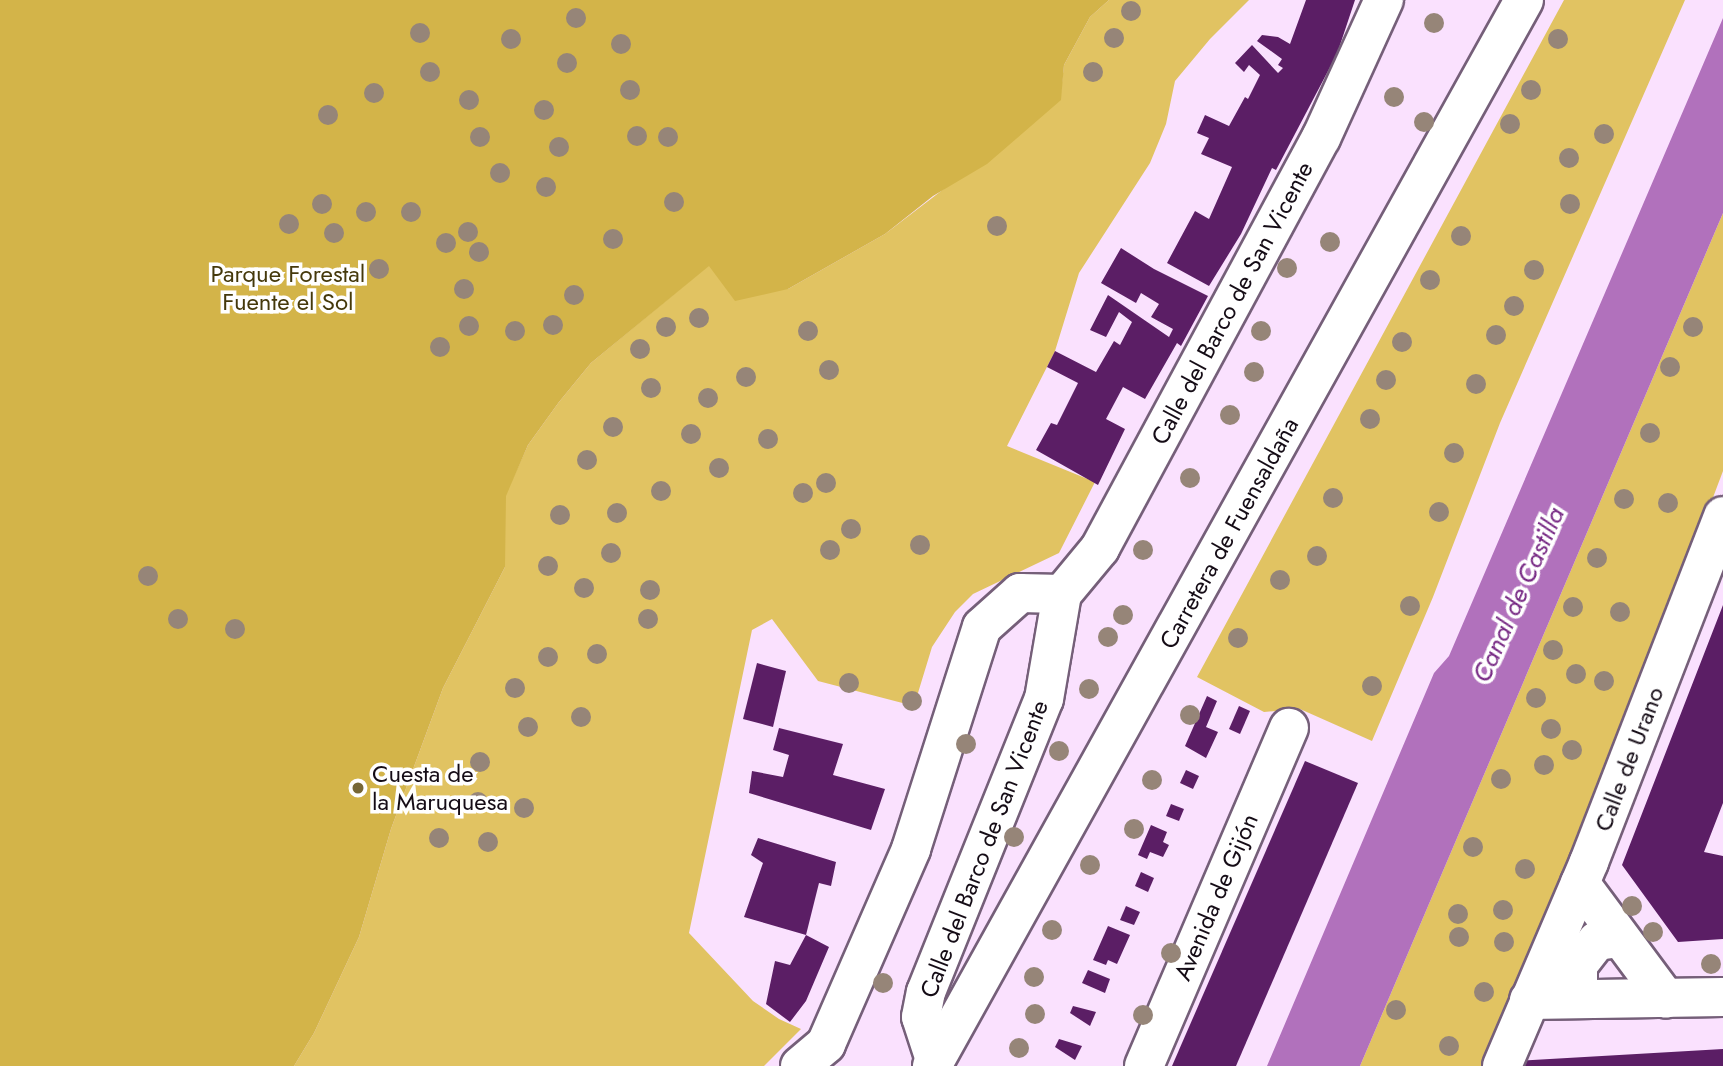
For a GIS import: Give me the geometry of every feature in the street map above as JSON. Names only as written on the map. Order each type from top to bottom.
[{"type":"street","name":"Calle del Barco de San Vicente","points":[[934,1063],[921,1017],[926,992],[1044,699],[1062,594],[1100,548],[1321,138],[1384,0]]},
{"type":"street","name":"Carretera de Fuensaldaña","points":[[934,1063],[1524,0]]},
{"type":"street","name":"Calle de Urano","points":[[1502,1066],[1580,883],[1723,516]]},
{"type":"street","points":[[804,1064],[826,1044],[911,849],[982,627],[1020,593],[1062,594]]},
{"type":"street","name":"Avenida de Gijón","points":[[1144,1066],[1289,728]]},
{"type":"street","points":[[1580,883],[1666,999]]},
{"type":"street","points":[[1578,999],[1578,965],[1597,941],[1619,939]]},
{"type":"street","points":[[1530,1000],[1723,998]]},
{"type":"shaded area","points":[[1109,0],[1249,0],[1210,39],[1175,81],[1166,124],[1150,163],[1079,273],[1055,351],[1007,446],[1095,482],[1059,553],[973,594],[955,612],[932,647],[914,706],[818,681],[772,619],[752,630],[689,933],[753,1001],[779,1019],[801,1029],[764,1066],[294,1066],[314,1033],[359,937],[391,829],[443,688],[505,567],[505,496],[528,445],[559,402],[591,363],[709,265],[788,289],[885,234],[1060,100],[1064,65],[1090,17]]},
{"type":"shaded area","points":[[1564,0],[1685,0],[1500,423],[1433,597],[1372,741],[1300,709],[1264,712],[1197,677]]},
{"type":"shaded area","points":[[1723,213],[1723,471],[1577,857],[1488,1066],[1360,1066]]},
{"type":"green space","name":"Parque Forestal Fuente el Sol","points":[[0,0],[1109,0],[1090,17],[1064,65],[1061,100],[987,164],[933,196],[885,234],[788,289],[735,301],[709,266],[591,363],[559,402],[528,445],[506,496],[505,567],[443,688],[391,829],[359,937],[314,1033],[294,1066],[0,1066]]},
{"type":"water","name":"Canal de Castilla","points":[[1723,18],[1723,213],[1360,1066],[1267,1066],[1434,673],[1449,656]]},
{"type":"building","points":[[1306,0],[1355,0],[1337,54],[1276,170],[1272,168],[1241,234],[1209,286],[1167,263],[1195,211],[1209,219],[1232,167],[1201,154],[1209,138],[1197,133],[1205,115],[1229,126],[1245,97],[1248,99],[1260,75],[1249,65],[1244,72],[1235,63],[1252,45],[1278,73],[1283,68],[1278,65],[1282,59],[1257,41],[1262,35],[1278,37],[1290,44]]},
{"type":"building","points":[[1121,248],[1154,269],[1208,296],[1181,346],[1177,343],[1145,399],[1123,387],[1106,419],[1125,429],[1098,485],[1036,450],[1051,423],[1057,425],[1078,383],[1047,367],[1055,351],[1096,372],[1114,341],[1120,345],[1132,322],[1119,312],[1106,337],[1090,330],[1108,295],[1169,337],[1173,329],[1151,317],[1159,304],[1141,293],[1136,303],[1101,283]]},
{"type":"building","points":[[1723,605],[1723,803],[1704,852],[1723,856],[1723,939],[1678,942],[1622,865]]},
{"type":"building","points":[[757,663],[786,671],[773,727],[743,719]]},
{"type":"building","points":[[1207,696],[1217,701],[1206,727],[1218,732],[1206,758],[1185,746]]},
{"type":"building","points":[[1239,706],[1250,711],[1240,734],[1229,729]]},
{"type":"building","points":[[779,728],[843,744],[833,775],[885,789],[871,830],[749,793],[752,771],[783,777],[789,755],[773,750]]},
{"type":"building","points":[[1305,761],[1358,783],[1236,1066],[1172,1066]]},
{"type":"building","points":[[1186,770],[1199,776],[1193,789],[1180,783]]},
{"type":"building","points":[[1171,804],[1184,809],[1179,821],[1166,816]]},
{"type":"building","points":[[1151,825],[1167,832],[1163,842],[1169,845],[1163,857],[1150,852],[1147,859],[1138,855]]},
{"type":"building","points":[[758,838],[836,862],[831,886],[819,883],[806,935],[744,917],[763,863],[751,855]]},
{"type":"building","points":[[1141,872],[1154,878],[1148,892],[1135,886]]},
{"type":"building","points":[[1126,906],[1140,912],[1134,925],[1120,920]]},
{"type":"building","points":[[1108,926],[1130,935],[1117,964],[1108,960],[1106,965],[1093,960]]},
{"type":"building","points":[[806,935],[829,947],[806,1001],[790,1022],[766,1004],[775,961],[790,965]]},
{"type":"building","points":[[1088,970],[1110,979],[1105,993],[1082,983]]},
{"type":"building","points":[[1073,1006],[1096,1012],[1090,1026],[1070,1013]]},
{"type":"building","points":[[1059,1039],[1082,1046],[1075,1060],[1055,1047]]},
{"type":"building","points":[[1723,1049],[1723,1066],[1514,1066],[1516,1061]]},
{"type":"place","name":"Cuesta de la Maruquesa","points":[[358,788]]}]
